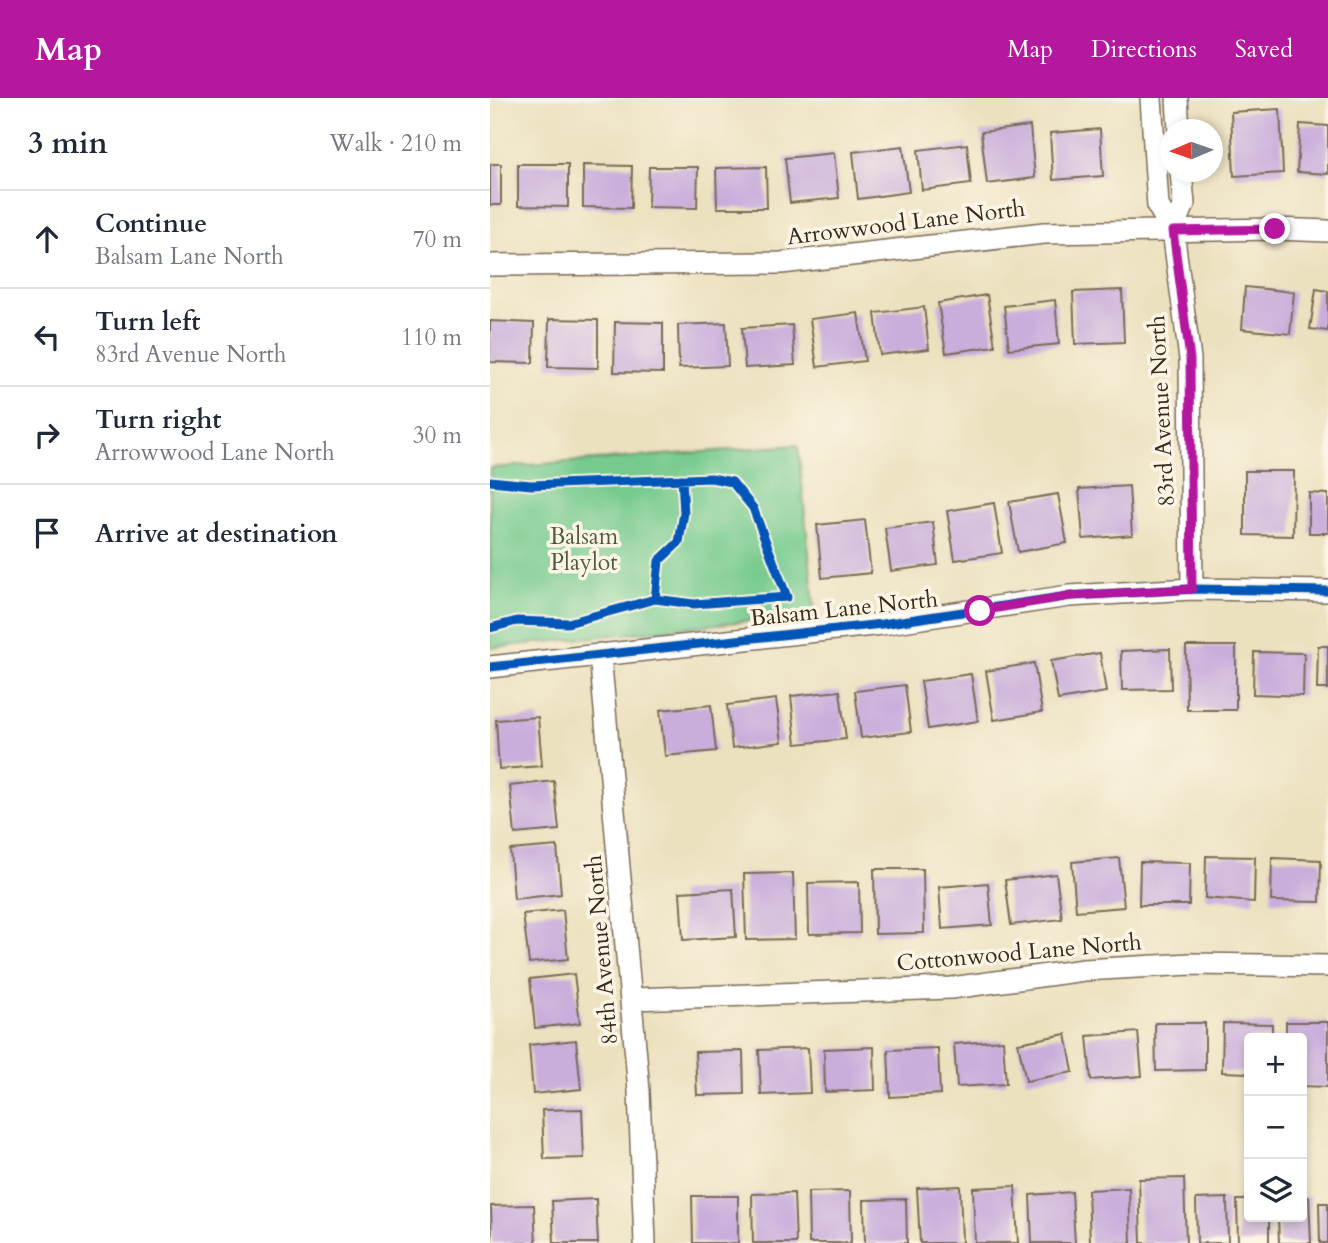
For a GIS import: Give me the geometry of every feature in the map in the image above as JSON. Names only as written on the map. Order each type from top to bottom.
[{"type":"street","name":"83rd Avenue North","points":[[1151,98],[1158,206],[1173,231],[1190,359],[1192,589]]},
{"type":"street","points":[[1177,98],[1178,119]]},
{"type":"street","name":"83rd Avenue North","points":[[1173,231],[1184,204],[1182,182]]},
{"type":"street","name":"Arrowwood Lane North","points":[[490,265],[781,263],[1044,233],[1328,231]]},
{"type":"street","name":"Balsam Lane North","points":[[490,667],[882,624],[1069,596],[1192,589],[1328,591]]},
{"type":"street","name":"84th Avenue North","points":[[600,654],[632,999],[645,1243]]},
{"type":"street","name":"Cottonwood Lane North","points":[[632,999],[951,988],[1084,970],[1191,964],[1328,966]]},
{"type":"green space","name":"Balsam Playlot","points":[[798,445],[815,614],[490,648],[490,468]]},
{"type":"building","points":[[1280,109],[1283,173],[1234,176],[1231,112]]},
{"type":"building","points":[[1300,124],[1328,126],[1328,174],[1297,172]]},
{"type":"building","points":[[1030,126],[1035,178],[987,184],[981,132]]},
{"type":"building","points":[[1100,129],[1103,176],[1053,180],[1050,133]]},
{"type":"building","points":[[967,144],[971,184],[922,190],[918,150]]},
{"type":"building","points":[[903,146],[909,192],[858,199],[853,152]]},
{"type":"building","points":[[834,153],[839,198],[790,203],[785,158]]},
{"type":"building","points":[[490,164],[501,164],[501,205],[490,205]]},
{"type":"building","points":[[518,164],[568,164],[568,207],[518,206]]},
{"type":"building","points":[[583,165],[632,166],[631,208],[583,207]]},
{"type":"building","points":[[649,167],[698,167],[697,208],[648,207]]},
{"type":"building","points":[[766,167],[767,208],[717,208],[716,168]]},
{"type":"building","points":[[1245,287],[1294,292],[1290,334],[1242,329]]},
{"type":"building","points":[[1316,289],[1328,291],[1328,331],[1310,329]]},
{"type":"building","points":[[1122,290],[1124,342],[1075,344],[1073,292]]},
{"type":"building","points":[[987,295],[995,346],[946,353],[938,303]]},
{"type":"building","points":[[1055,300],[1059,344],[1009,349],[1004,306]]},
{"type":"building","points":[[924,307],[929,349],[880,355],[875,313]]},
{"type":"building","points":[[858,313],[865,361],[817,367],[810,319]]},
{"type":"building","points":[[549,319],[598,320],[598,368],[548,367]]},
{"type":"building","points":[[490,321],[534,323],[533,363],[490,362]]},
{"type":"building","points":[[615,322],[663,323],[663,373],[614,372]]},
{"type":"building","points":[[726,323],[728,366],[679,368],[678,325]]},
{"type":"building","points":[[792,325],[795,365],[745,368],[742,328]]},
{"type":"building","points":[[1245,471],[1294,471],[1293,536],[1245,535]]},
{"type":"building","points":[[1129,486],[1132,535],[1083,539],[1079,489]]},
{"type":"building","points":[[1309,493],[1328,494],[1328,533],[1309,533]]},
{"type":"building","points":[[1058,494],[1067,543],[1018,552],[1009,502]]},
{"type":"building","points":[[994,503],[1002,553],[955,560],[947,511]]},
{"type":"building","points":[[865,520],[871,573],[822,578],[817,525]]},
{"type":"building","points":[[933,522],[938,565],[891,571],[885,528]]},
{"type":"building","points":[[1186,646],[1236,646],[1236,710],[1187,710]]},
{"type":"building","points":[[1318,646],[1328,646],[1328,689],[1317,689]]},
{"type":"building","points":[[1170,649],[1171,689],[1122,690],[1121,651]]},
{"type":"building","points":[[1254,652],[1304,653],[1303,696],[1253,694]]},
{"type":"building","points":[[1100,653],[1106,692],[1058,700],[1051,661]]},
{"type":"building","points":[[1034,663],[1042,712],[994,720],[986,671]]},
{"type":"building","points":[[971,674],[978,721],[928,729],[921,681]]},
{"type":"building","points":[[905,685],[911,732],[861,738],[855,691]]},
{"type":"building","points":[[840,691],[846,739],[796,744],[791,696]]},
{"type":"building","points":[[776,699],[782,742],[732,748],[727,705]]},
{"type":"building","points":[[711,705],[716,751],[665,756],[660,710]]},
{"type":"building","points":[[538,717],[542,766],[499,769],[496,720]]},
{"type":"building","points":[[554,781],[559,830],[515,834],[510,786]]},
{"type":"building","points":[[557,846],[561,894],[514,899],[510,850]]},
{"type":"building","points":[[1206,856],[1255,857],[1254,902],[1205,898]]},
{"type":"building","points":[[1119,858],[1124,907],[1076,911],[1072,862]]},
{"type":"building","points":[[1272,858],[1321,860],[1320,902],[1271,901]]},
{"type":"building","points":[[1140,862],[1190,863],[1189,905],[1139,905]]},
{"type":"building","points":[[874,869],[923,869],[924,933],[875,934]]},
{"type":"building","points":[[793,873],[795,939],[746,940],[744,874]]},
{"type":"building","points":[[1056,874],[1062,919],[1011,925],[1005,880]]},
{"type":"building","points":[[859,882],[860,933],[809,934],[808,883]]},
{"type":"building","points":[[988,883],[992,925],[942,929],[939,887]]},
{"type":"building","points":[[733,889],[736,937],[683,940],[680,892]]},
{"type":"building","points":[[563,910],[568,959],[529,963],[523,914]]},
{"type":"building","points":[[574,974],[580,1023],[535,1028],[530,979]]},
{"type":"building","points":[[1286,1022],[1328,1022],[1328,1087],[1307,1086],[1307,1033],[1286,1033]]},
{"type":"building","points":[[1155,1023],[1205,1023],[1205,1070],[1156,1071]]},
{"type":"building","points":[[1223,1023],[1272,1024],[1272,1033],[1244,1033],[1244,1073],[1222,1072]]},
{"type":"building","points":[[1138,1032],[1142,1076],[1091,1080],[1087,1036]]},
{"type":"building","points":[[1066,1034],[1073,1072],[1026,1081],[1018,1043]]},
{"type":"building","points":[[576,1040],[581,1089],[533,1094],[529,1045]]},
{"type":"building","points":[[1003,1040],[1006,1084],[957,1087],[954,1044]]},
{"type":"building","points":[[874,1047],[875,1090],[825,1092],[824,1049]]},
{"type":"building","points":[[808,1048],[810,1093],[761,1095],[759,1050]]},
{"type":"building","points":[[938,1048],[940,1094],[890,1097],[888,1050]]},
{"type":"building","points":[[743,1051],[744,1094],[697,1095],[695,1052]]},
{"type":"building","points":[[582,1109],[584,1158],[544,1159],[542,1110]]},
{"type":"building","points":[[1184,1178],[1186,1243],[1141,1243],[1139,1179]]},
{"type":"building","points":[[960,1186],[962,1243],[920,1243],[917,1188]]},
{"type":"building","points":[[1015,1186],[1018,1243],[975,1243],[973,1188]]},
{"type":"building","points":[[1129,1188],[1131,1243],[1090,1243],[1088,1190]]},
{"type":"building","points":[[850,1191],[851,1243],[809,1243],[808,1192]]},
{"type":"building","points":[[1072,1192],[1075,1243],[1032,1243],[1030,1195]]},
{"type":"building","points":[[794,1193],[796,1243],[753,1243],[752,1194]]},
{"type":"building","points":[[692,1196],[738,1196],[738,1243],[693,1243]]},
{"type":"building","points":[[1309,1197],[1311,1243],[1279,1243],[1278,1222],[1307,1222]]},
{"type":"building","points":[[1227,1198],[1228,1243],[1197,1243],[1196,1199]]},
{"type":"building","points":[[596,1199],[598,1243],[554,1243],[552,1201]]},
{"type":"building","points":[[906,1199],[907,1243],[865,1243],[864,1200]]},
{"type":"building","points":[[1237,1200],[1244,1200],[1244,1222],[1269,1222],[1269,1243],[1238,1243]]},
{"type":"building","points":[[1319,1203],[1328,1203],[1328,1243],[1320,1243]]},
{"type":"building","points":[[534,1205],[536,1243],[492,1243],[491,1206]]},
{"type":"cycle path","points":[[490,481],[531,485],[711,478],[732,482],[753,508],[787,597],[694,604],[655,599],[568,623],[517,621],[490,628]]},
{"type":"cycle path","points":[[655,599],[659,561],[679,542],[684,513],[682,479]]},
{"type":"cycle path","points":[[490,667],[882,624],[1069,596],[1192,589],[1328,591]]},
{"type":"route","points":[[980,611],[1069,596],[1192,589],[1190,359],[1173,231],[1275,229]]}]
